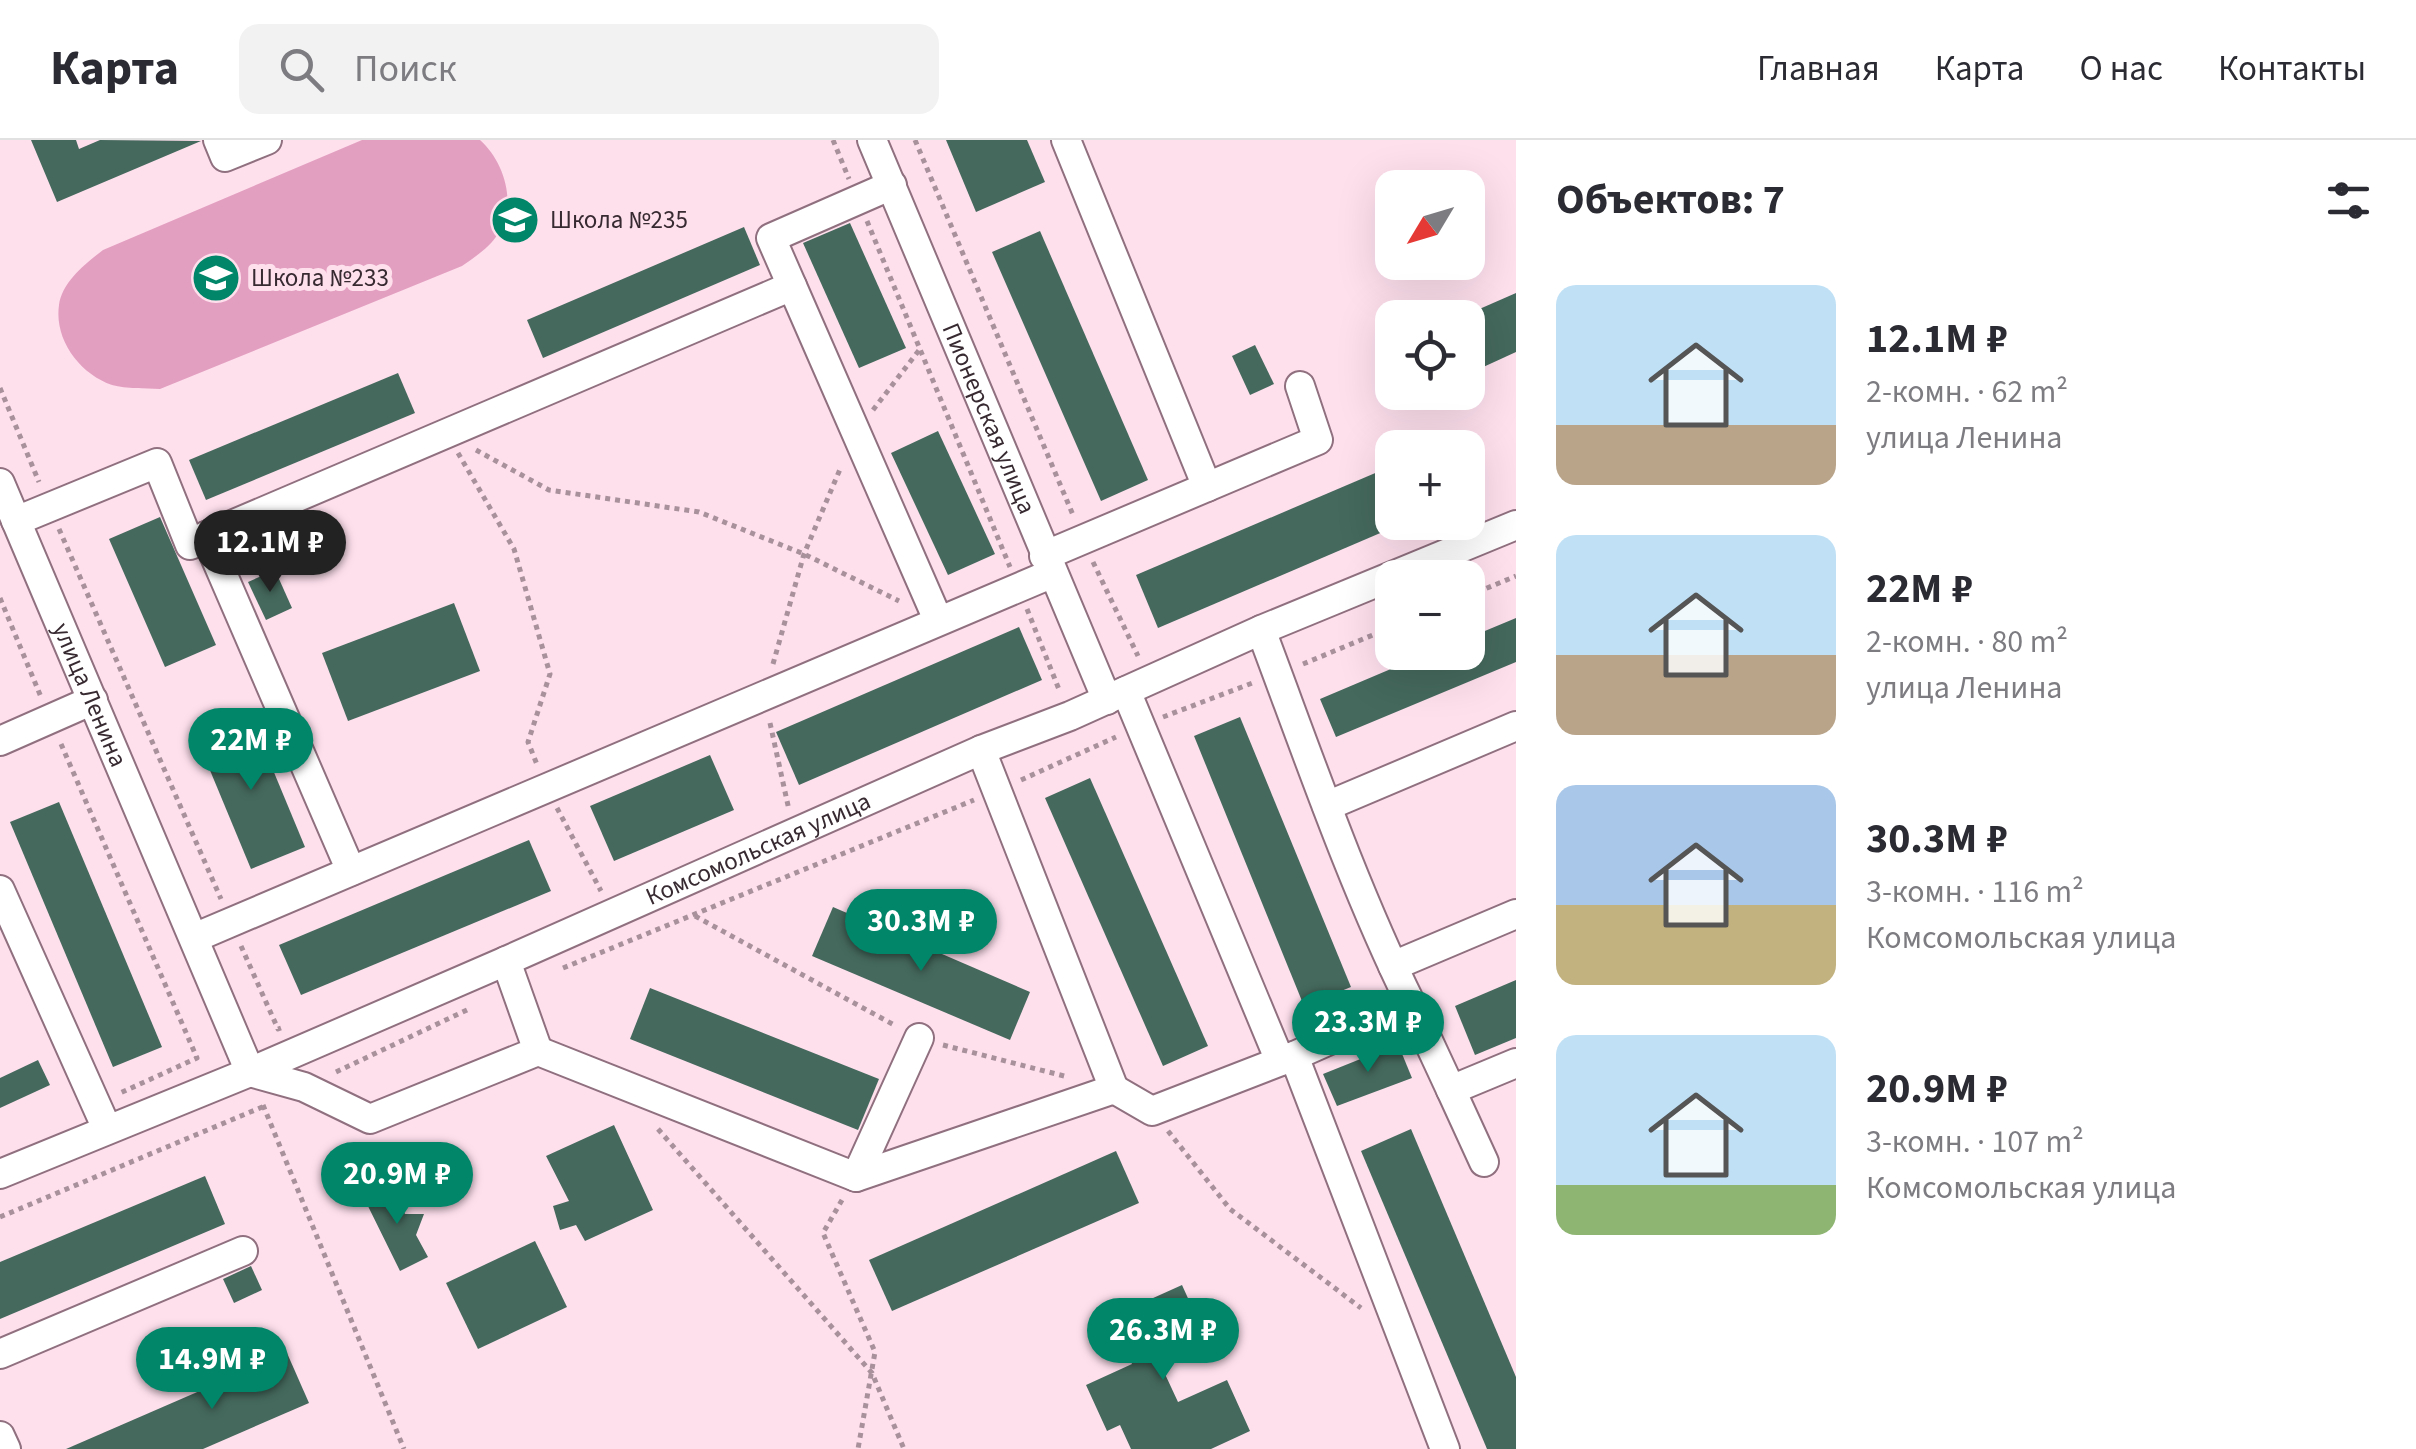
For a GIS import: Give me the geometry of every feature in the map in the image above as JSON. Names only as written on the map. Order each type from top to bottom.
[{"type":"street","points":[[218,140],[224,157],[267,140]]},
{"type":"street","name":"Пионерская улица","points":[[872,140],[1048,564],[1117,695],[1141,726],[1287,1058],[1445,1449]]},
{"type":"street","points":[[1066,140],[1207,488]]},
{"type":"street","points":[[892,185],[771,238],[938,620]]},
{"type":"street","points":[[16,521],[157,463],[190,545],[792,286]]},
{"type":"street","points":[[194,938],[1018,588],[1083,540],[1318,440],[1300,386]]},
{"type":"street","name":"улица Ленина","points":[[0,483],[250,1072]]},
{"type":"street","name":"Комсомольская улица","points":[[3,1164],[107,1129],[511,974],[980,750],[1516,525]]},
{"type":"street","points":[[206,536],[351,871]]},
{"type":"street","points":[[1261,630],[1392,966],[1484,1162]]},
{"type":"street","points":[[0,741],[93,700]]},
{"type":"street","points":[[1327,806],[1516,726]]},
{"type":"street","points":[[980,750],[1114,1090],[1152,1111],[1412,1004]]},
{"type":"street","points":[[0,890],[107,1129]]},
{"type":"street","points":[[1392,966],[1516,914]]},
{"type":"street","points":[[511,974],[538,1052]]},
{"type":"street","points":[[856,1177],[919,1038]]},
{"type":"street","points":[[250,1072],[304,1087],[370,1120],[538,1052],[856,1177],[1114,1090]]},
{"type":"street","points":[[1451,1090],[1516,1063]]},
{"type":"street","points":[[0,1354],[243,1250]]},
{"type":"street","points":[[0,1436],[6,1449]]},
{"type":"path","points":[[832,140],[1060,694]]},
{"type":"path","points":[[914,140],[1083,540],[1134,648]]},
{"type":"path","points":[[789,810],[764,694],[804,554],[856,432],[920,349]]},
{"type":"path","points":[[0,388],[278,1029],[296,1021]]},
{"type":"path","points":[[446,434],[550,490],[699,512],[804,554],[938,620]]},
{"type":"path","points":[[446,434],[514,550],[550,674],[528,742],[546,788],[601,891]]},
{"type":"path","points":[[1485,589],[1516,576]]},
{"type":"path","points":[[0,598],[197,1058]]},
{"type":"path","points":[[0,1217],[264,1107],[511,974],[693,915],[996,791],[1141,726],[1375,634]]},
{"type":"path","points":[[693,915],[919,1038],[1114,1090]]},
{"type":"path","points":[[250,1072],[404,1449]]},
{"type":"path","points":[[1152,1111],[1230,1210],[1403,1340]]},
{"type":"path","points":[[656,1126],[872,1373],[904,1449]]},
{"type":"path","points":[[856,1177],[823,1233],[876,1352],[858,1449]]},
{"type":"shaded area","points":[[362,140],[480,140],[496,159],[506,184],[507,210],[495,239],[462,266],[160,389],[112,385],[90,373],[72,354],[61,331],[61,297],[76,274],[103,250]]},
{"type":"building","points":[[31,140],[76,140],[79,149],[100,140],[201,141],[57,202]]},
{"type":"building","points":[[946,140],[1027,140],[1045,182],[976,212]]},
{"type":"building","points":[[850,223],[906,348],[859,368],[803,243]]},
{"type":"building","points":[[744,227],[760,265],[543,358],[527,320]]},
{"type":"building","points":[[1040,231],[1148,480],[1101,501],[992,252]]},
{"type":"building","points":[[1516,293],[1516,352],[1485,366],[1485,307]]},
{"type":"building","points":[[1255,345],[1274,384],[1250,395],[1232,356]]},
{"type":"building","points":[[398,373],[415,413],[206,500],[189,460]]},
{"type":"building","points":[[938,431],[995,554],[948,575],[891,453]]},
{"type":"building","points":[[1375,473],[1375,535],[1158,628],[1136,575]]},
{"type":"building","points":[[160,517],[216,645],[165,667],[109,539]]},
{"type":"building","points":[[275,570],[292,608],[266,620],[248,582]]},
{"type":"building","points":[[454,603],[480,671],[348,721],[322,653]]},
{"type":"building","points":[[1516,618],[1516,662],[1336,737],[1320,699],[1388,670],[1485,670],[1485,631]]},
{"type":"building","points":[[1019,627],[1042,680],[799,785],[776,732]]},
{"type":"building","points":[[251,717],[305,847],[251,869],[197,739]]},
{"type":"building","points":[[1240,717],[1351,987],[1304,1006],[1194,736]]},
{"type":"building","points":[[710,755],[734,810],[614,861],[590,806]]},
{"type":"building","points":[[1090,778],[1208,1046],[1163,1066],[1045,798]]},
{"type":"building","points":[[59,802],[162,1047],[113,1067],[10,822]]},
{"type":"building","points":[[529,840],[551,891],[301,995],[279,945]]},
{"type":"building","points":[[833,907],[1030,992],[1010,1040],[812,956]]},
{"type":"building","points":[[1516,980],[1516,1038],[1475,1055],[1455,1006]]},
{"type":"building","points":[[650,988],[879,1079],[858,1130],[630,1039]]},
{"type":"building","points":[[1398,1044],[1412,1078],[1337,1106],[1323,1074]]},
{"type":"building","points":[[38,1060],[50,1085],[0,1108],[0,1078]]},
{"type":"building","points":[[614,1125],[653,1210],[585,1241],[576,1225],[560,1230],[553,1206],[569,1201],[546,1156]]},
{"type":"building","points":[[1411,1129],[1516,1377],[1516,1449],[1487,1449],[1361,1151]]},
{"type":"building","points":[[1116,1151],[1139,1203],[892,1311],[869,1260]]},
{"type":"building","points":[[205,1176],[225,1224],[0,1319],[0,1262]]},
{"type":"building","points":[[390,1184],[405,1214],[424,1214],[416,1235],[428,1257],[400,1271],[364,1198]]},
{"type":"building","points":[[535,1241],[567,1307],[478,1349],[446,1283]]},
{"type":"building","points":[[251,1266],[262,1290],[234,1303],[223,1279]]},
{"type":"building","points":[[1182,1285],[1206,1338],[1158,1359],[1178,1402],[1227,1380],[1250,1431],[1211,1449],[1131,1449],[1120,1425],[1107,1431],[1086,1385],[1132,1364],[1111,1317]]},
{"type":"building","points":[[287,1353],[309,1403],[203,1449],[66,1449]]},
{"type":"place","name":"Школа №235","points":[[515,220]]},
{"type":"place","name":"Школа №233","points":[[216,278]]}]
